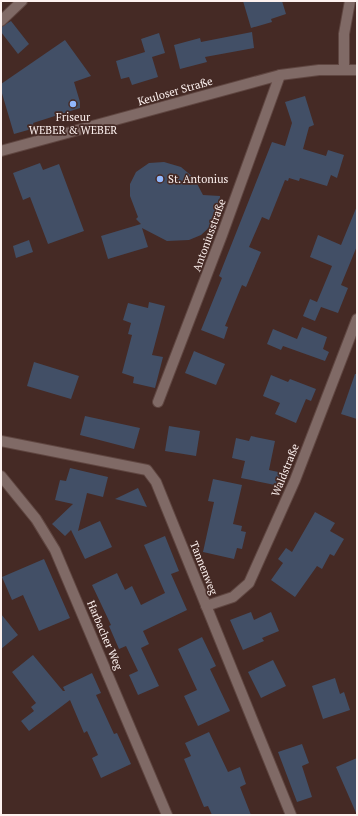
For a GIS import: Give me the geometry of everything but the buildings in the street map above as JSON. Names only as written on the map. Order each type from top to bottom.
[{"type":"street","points":[[1,21],[22,1]]},
{"type":"street","points":[[344,70],[344,34],[350,1]]},
{"type":"street","name":"Keuloser Straße","points":[[1,151],[280,75],[300,71],[357,70]]},
{"type":"street","name":"Antoniusstraße","points":[[158,402],[222,235],[280,75]]},
{"type":"street","name":"Waldstraße","points":[[206,606],[232,596],[249,583],[295,480],[357,319]]},
{"type":"street","name":"Tannenweg","points":[[1,441],[147,470],[156,482],[291,815]]},
{"type":"street","name":"Harbacher Weg","points":[[1,476],[36,519],[55,550],[167,815]]},
{"type":"place","name":"Friseur WEBER & WEBER","points":[[73,104]]},
{"type":"place","name":"St. Antonius","points":[[160,179]]}]
